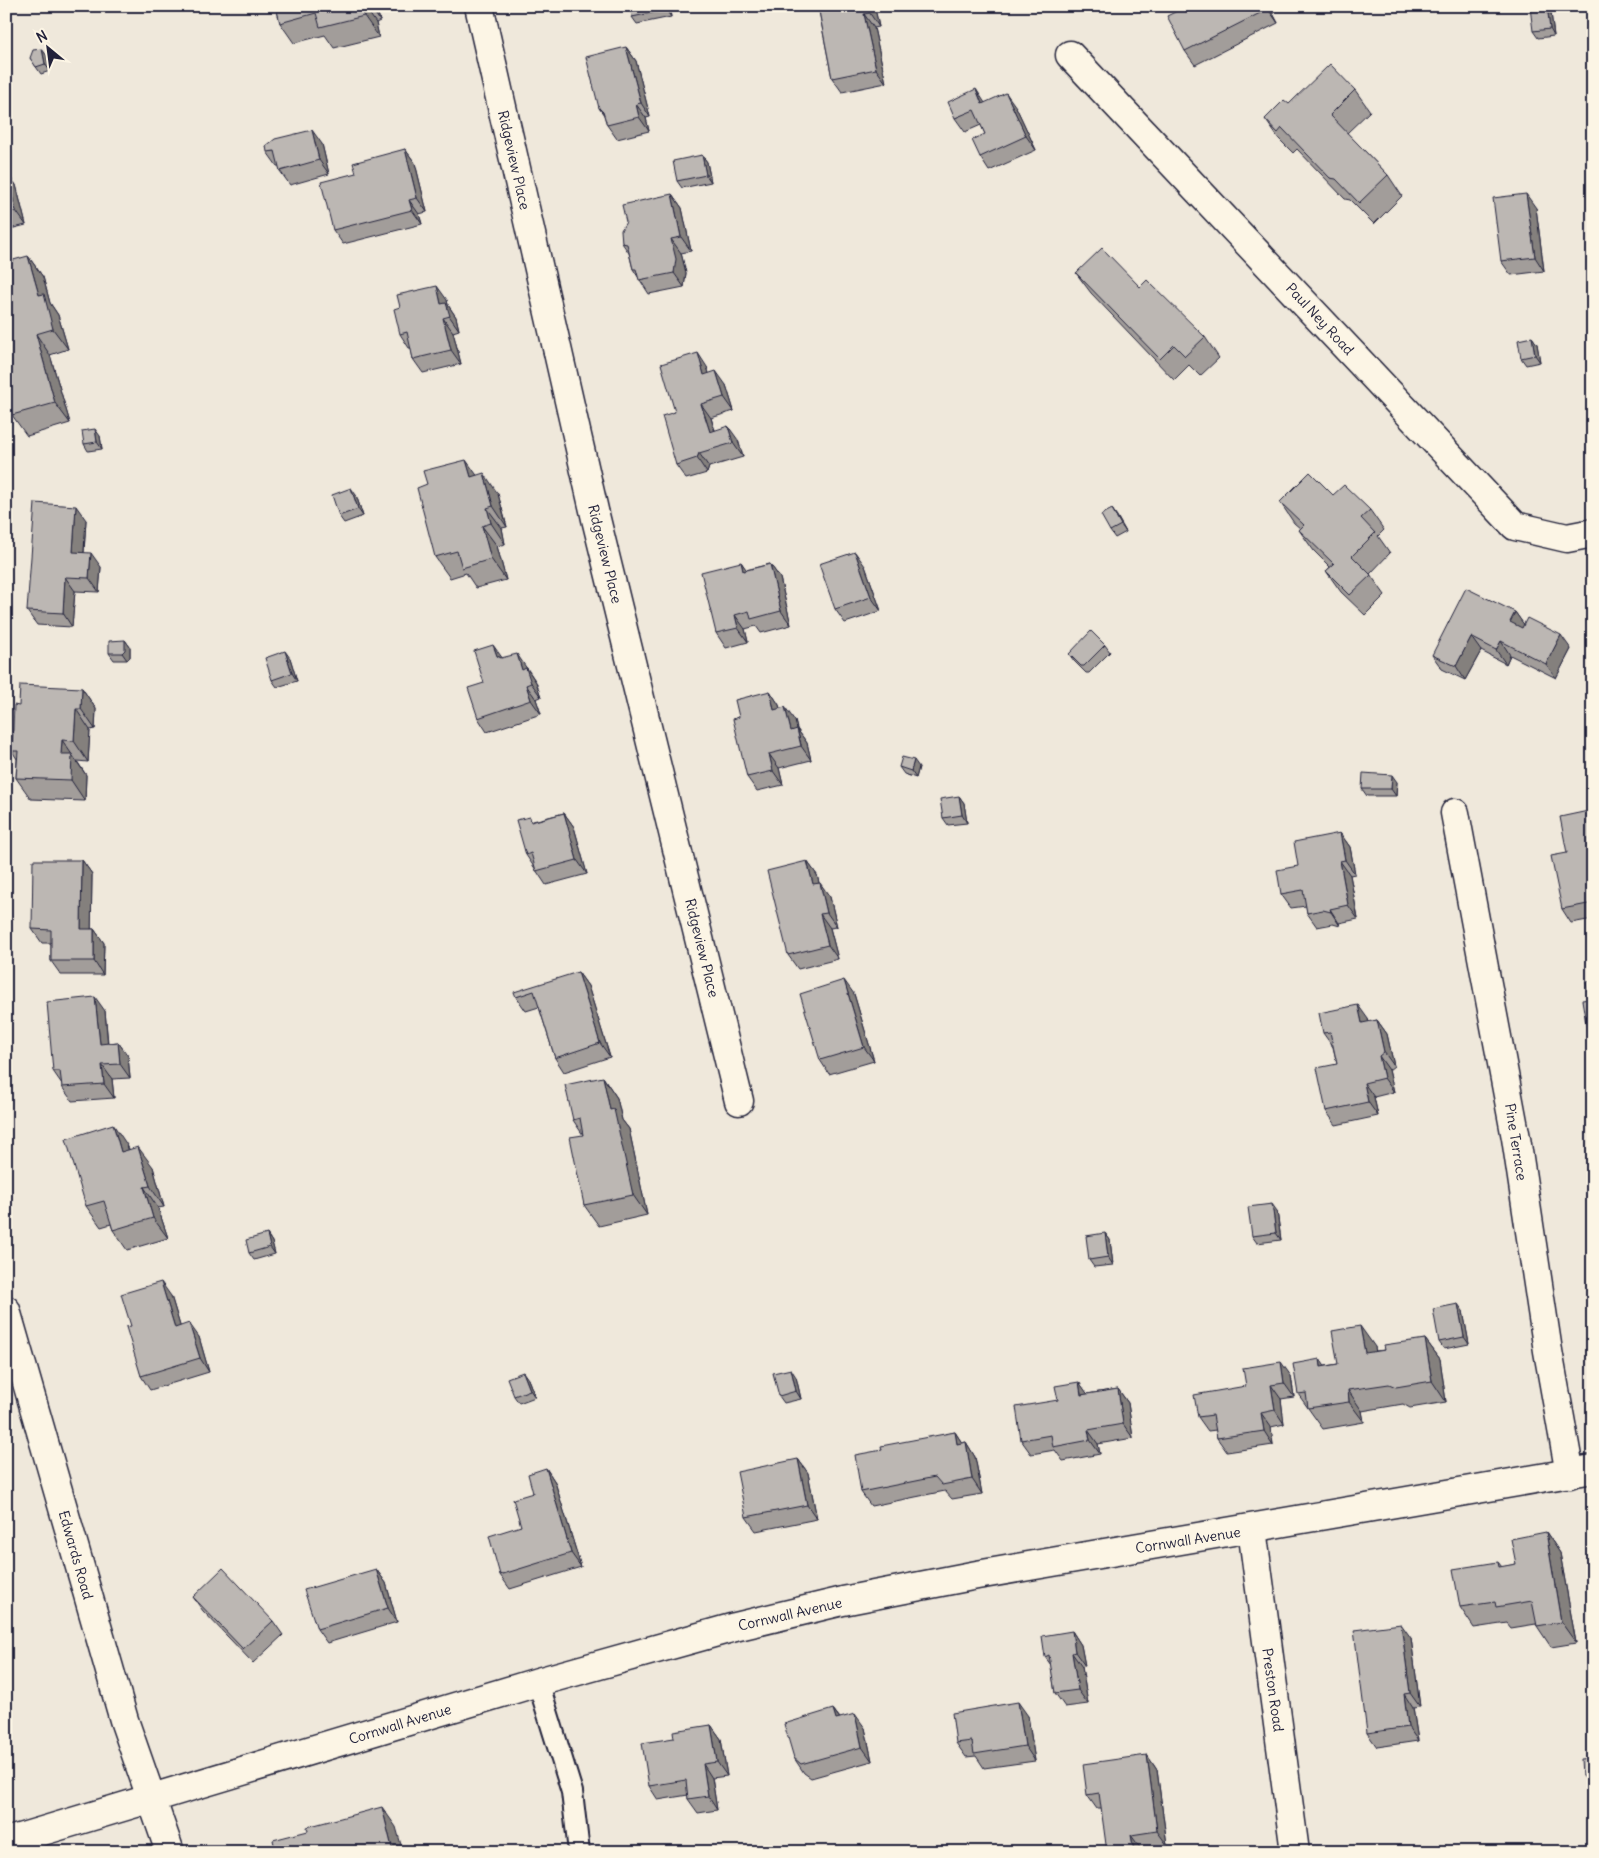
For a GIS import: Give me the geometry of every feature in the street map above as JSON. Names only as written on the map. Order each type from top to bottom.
[{"type":"street","name":"Ridgeview Place","points":[[479,6],[596,519],[740,1101]]},
{"type":"street","name":"Paul Ney Road","points":[[1070,55],[1515,526],[1567,538],[1593,533]]},
{"type":"street","name":"Pine Terrace","points":[[1455,813],[1516,1138],[1541,1304],[1581,1471]]},
{"type":"street","name":"Edwards Road","points":[[6,1310],[99,1637],[127,1729],[170,1852]]},
{"type":"street","name":"Cornwall Avenue","points":[[6,1842],[538,1682],[735,1627],[843,1601],[976,1575],[1581,1471]]},
{"type":"street","name":"Preston Road","points":[[1252,1529],[1295,1852]]},
{"type":"lane","points":[[538,1682],[572,1792],[579,1852]]},
{"type":"building","points":[[276,6],[362,6],[364,16],[320,27],[316,13],[280,23]]},
{"type":"building","points":[[630,6],[665,6],[666,10],[632,17]]},
{"type":"building","points":[[818,6],[868,6],[869,13],[864,14],[876,69],[832,78]]},
{"type":"building","points":[[1187,6],[1266,6],[1268,9],[1185,51],[1167,16]]},
{"type":"building","points":[[1547,6],[1550,29],[1533,31],[1530,7]]},
{"type":"building","points":[[626,47],[641,103],[636,104],[639,117],[607,125],[603,112],[599,108],[586,57]]},
{"type":"building","points":[[42,49],[45,64],[36,67],[30,58],[33,50]]},
{"type":"building","points":[[1330,64],[1355,90],[1330,115],[1388,175],[1359,203],[1336,179],[1330,178],[1282,128],[1278,133],[1265,119],[1284,100],[1289,104]]},
{"type":"building","points":[[976,89],[982,104],[1006,93],[1026,136],[980,157],[972,140],[985,134],[974,110],[955,118],[948,102]]},
{"type":"building","points":[[312,130],[319,160],[280,171],[275,151],[267,152],[266,146],[275,139]]},
{"type":"building","points":[[405,149],[417,198],[409,200],[412,210],[333,230],[321,182],[356,173],[353,163]]},
{"type":"building","points":[[702,155],[706,175],[677,181],[673,161]]},
{"type":"building","points":[[6,173],[16,211],[6,213]]},
{"type":"building","points":[[672,194],[681,237],[671,239],[676,259],[674,273],[639,280],[636,269],[633,269],[627,244],[622,243],[621,230],[626,222],[622,205]]},
{"type":"building","points":[[1526,194],[1535,257],[1501,261],[1493,198]]},
{"type":"building","points":[[1102,248],[1140,287],[1147,280],[1205,337],[1185,356],[1174,345],[1160,359],[1076,273]]},
{"type":"building","points":[[28,256],[39,295],[44,294],[53,329],[36,334],[55,403],[12,415],[6,393],[6,262]]},
{"type":"building","points":[[437,286],[441,304],[446,303],[450,316],[443,318],[451,350],[413,359],[407,332],[400,334],[394,309],[400,307],[397,295]]},
{"type":"building","points":[[1532,337],[1535,355],[1521,358],[1518,340]]},
{"type":"building","points":[[698,353],[704,375],[716,371],[724,397],[701,404],[710,432],[728,426],[733,443],[699,453],[697,458],[676,465],[662,416],[675,412],[661,364]]},
{"type":"building","points":[[95,429],[97,442],[84,444],[82,431]]},
{"type":"building","points":[[466,460],[471,477],[484,473],[493,506],[487,508],[491,523],[482,526],[491,559],[462,568],[457,551],[435,557],[417,488],[427,484],[423,471]]},
{"type":"building","points":[[1310,472],[1333,495],[1344,485],[1370,510],[1361,518],[1375,533],[1352,556],[1371,575],[1350,595],[1326,571],[1334,564],[1299,530],[1304,525],[1280,502]]},
{"type":"building","points":[[351,488],[358,509],[339,516],[332,495]]},
{"type":"building","points":[[35,503],[76,506],[73,552],[91,553],[89,578],[65,577],[63,613],[27,611]]},
{"type":"building","points":[[1112,509],[1121,525],[1110,531],[1101,515]]},
{"type":"building","points":[[855,552],[871,597],[835,609],[819,564]]},
{"type":"building","points":[[741,562],[743,571],[770,564],[781,611],[751,619],[749,611],[735,615],[738,628],[716,633],[701,572]]},
{"type":"building","points":[[1466,588],[1515,612],[1510,622],[1522,628],[1527,618],[1561,635],[1546,664],[1501,641],[1496,650],[1471,637],[1456,666],[1432,655]]},
{"type":"building","points":[[1091,631],[1105,645],[1084,666],[1081,666],[1069,654]]},
{"type":"building","points":[[125,640],[125,650],[122,653],[109,653],[109,641]]},
{"type":"building","points":[[493,645],[497,656],[501,658],[517,654],[522,670],[526,668],[531,683],[526,685],[531,700],[478,718],[468,688],[484,683],[474,651]]},
{"type":"building","points":[[285,651],[292,673],[272,680],[265,658]]},
{"type":"building","points":[[20,685],[82,688],[81,709],[76,709],[74,741],[62,740],[61,754],[72,754],[71,780],[16,778],[18,751],[12,751],[14,705],[19,706]]},
{"type":"building","points":[[770,691],[774,710],[785,707],[791,731],[797,729],[801,746],[769,754],[773,771],[747,777],[733,719],[739,717],[735,700]]},
{"type":"building","points":[[902,757],[914,760],[911,771],[899,767]]},
{"type":"building","points":[[1363,773],[1392,775],[1391,789],[1362,789]]},
{"type":"building","points":[[959,796],[962,815],[943,818],[940,799]]},
{"type":"building","points":[[1593,810],[1593,903],[1562,909],[1551,856],[1567,853],[1560,817]]},
{"type":"building","points":[[564,813],[577,860],[536,871],[531,853],[526,855],[516,820],[530,817],[531,822]]},
{"type":"building","points":[[1340,833],[1345,860],[1340,861],[1348,905],[1330,909],[1331,912],[1323,910],[1307,913],[1303,890],[1281,894],[1277,870],[1298,866],[1294,842]]},
{"type":"building","points":[[33,860],[82,860],[81,929],[94,929],[94,961],[51,961],[51,930],[32,929]]},
{"type":"building","points":[[807,861],[813,884],[820,883],[827,913],[820,914],[828,945],[788,955],[767,871]]},
{"type":"building","points":[[578,972],[600,1043],[555,1058],[534,991],[516,997],[514,992]]},
{"type":"building","points":[[844,980],[864,1047],[820,1060],[800,994]]},
{"type":"building","points":[[1593,981],[1592,1058],[1582,1000],[1589,999],[1586,982]]},
{"type":"building","points":[[95,997],[100,1044],[118,1042],[120,1064],[102,1065],[104,1084],[62,1087],[60,1071],[53,1071],[47,1002]]},
{"type":"building","points":[[1358,1005],[1362,1023],[1377,1020],[1384,1052],[1379,1056],[1384,1078],[1364,1083],[1368,1102],[1326,1111],[1317,1068],[1337,1064],[1330,1032],[1323,1033],[1319,1013]]},
{"type":"building","points":[[603,1077],[610,1110],[614,1109],[633,1195],[584,1205],[570,1137],[583,1135],[580,1118],[573,1120],[565,1085]]},
{"type":"building","points":[[113,1124],[121,1152],[138,1147],[150,1186],[144,1187],[153,1218],[113,1230],[104,1201],[86,1206],[66,1139]]},
{"type":"building","points":[[1272,1204],[1276,1233],[1252,1236],[1248,1207]]},
{"type":"building","points":[[1105,1233],[1108,1257],[1089,1260],[1086,1236]]},
{"type":"building","points":[[267,1234],[270,1247],[249,1253],[246,1240]]},
{"type":"building","points":[[161,1282],[175,1328],[189,1323],[200,1358],[141,1376],[126,1327],[131,1326],[121,1294]]},
{"type":"building","points":[[1458,1304],[1464,1337],[1439,1342],[1433,1309]]},
{"type":"building","points":[[1360,1326],[1365,1353],[1385,1350],[1384,1345],[1425,1339],[1432,1381],[1396,1387],[1389,1384],[1348,1390],[1349,1402],[1308,1408],[1306,1393],[1298,1394],[1293,1364],[1320,1359],[1321,1367],[1338,1364],[1332,1331]]},
{"type":"building","points":[[1281,1362],[1284,1383],[1271,1385],[1275,1410],[1261,1413],[1264,1431],[1217,1438],[1213,1415],[1198,1417],[1194,1395],[1246,1386],[1243,1368]]},
{"type":"building","points":[[791,1369],[796,1391],[779,1396],[773,1373]]},
{"type":"building","points":[[523,1372],[530,1390],[514,1396],[507,1378]]},
{"type":"building","points":[[1079,1382],[1081,1395],[1118,1389],[1123,1424],[1088,1430],[1090,1440],[1053,1447],[1051,1435],[1021,1440],[1016,1407],[1058,1400],[1055,1386]]},
{"type":"building","points":[[955,1432],[957,1444],[966,1442],[972,1479],[942,1485],[935,1477],[861,1492],[855,1455],[882,1450],[881,1446]]},
{"type":"building","points":[[798,1459],[807,1505],[746,1517],[737,1472]]},
{"type":"building","points":[[546,1468],[571,1553],[500,1575],[489,1536],[521,1526],[513,1499],[533,1493],[528,1474]]},
{"type":"building","points":[[1546,1532],[1561,1622],[1537,1626],[1532,1601],[1496,1607],[1495,1602],[1460,1607],[1453,1569],[1498,1562],[1499,1567],[1516,1564],[1511,1539]]},
{"type":"building","points":[[223,1568],[273,1621],[243,1649],[193,1597]]},
{"type":"building","points":[[376,1569],[388,1608],[317,1629],[304,1590]]},
{"type":"building","points":[[1401,1624],[1410,1693],[1404,1694],[1408,1727],[1367,1733],[1354,1630]]},
{"type":"building","points":[[1072,1631],[1075,1652],[1072,1653],[1078,1690],[1055,1693],[1049,1655],[1045,1657],[1042,1636]]},
{"type":"building","points":[[1018,1702],[1025,1746],[974,1754],[972,1741],[956,1743],[952,1713]]},
{"type":"building","points":[[833,1709],[836,1719],[855,1714],[862,1747],[801,1764],[794,1758],[784,1724]]},
{"type":"building","points":[[711,1725],[717,1762],[703,1764],[708,1796],[688,1799],[686,1780],[649,1786],[642,1743],[674,1738],[673,1731]]},
{"type":"building","points":[[1147,1755],[1157,1831],[1131,1835],[1134,1852],[1107,1852],[1099,1793],[1087,1795],[1083,1764]]},
{"type":"building","points":[[1593,1758],[1593,1775],[1582,1776],[1581,1759]]},
{"type":"building","points":[[382,1807],[393,1852],[276,1852],[273,1840],[308,1831],[307,1827]]}]
